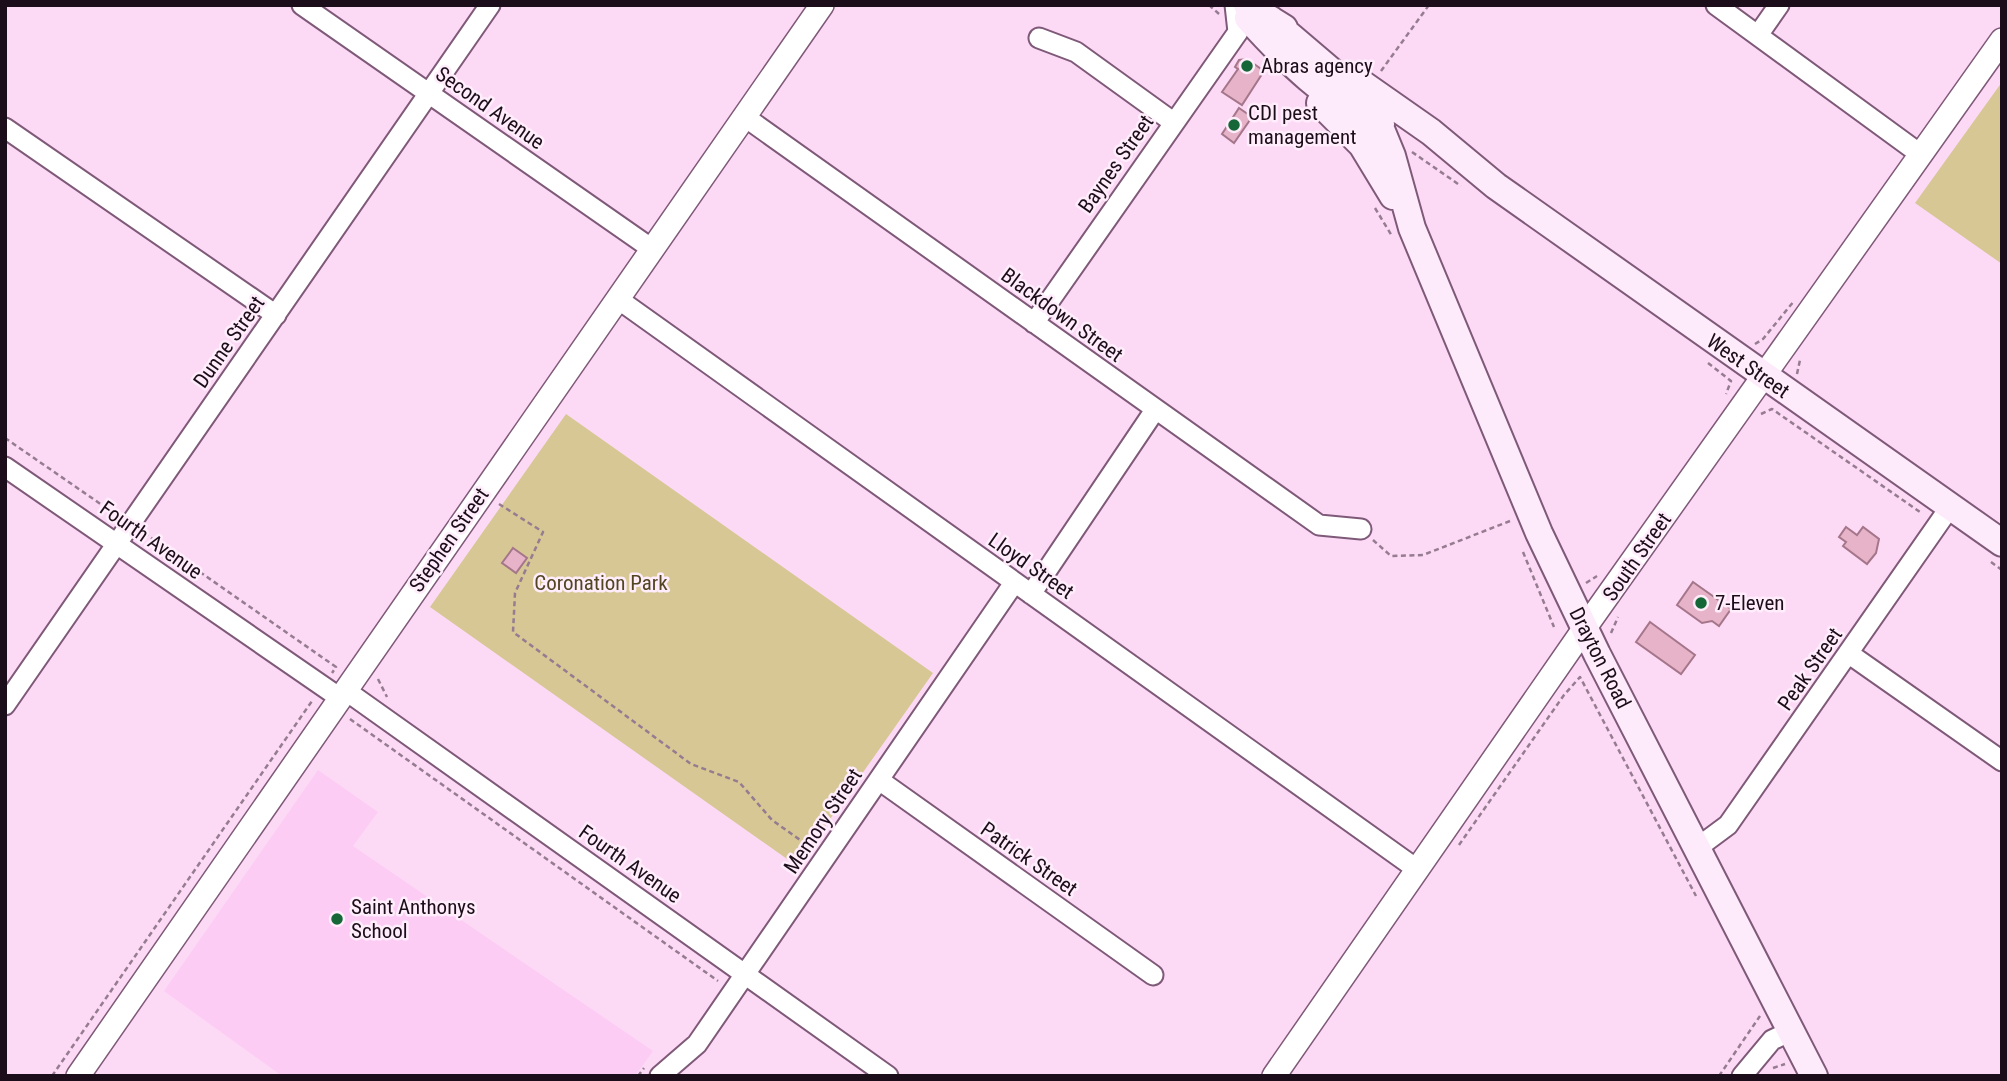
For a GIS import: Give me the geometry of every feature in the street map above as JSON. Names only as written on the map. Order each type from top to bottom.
[{"type":"main road","points":[[1236,5],[1360,92],[1371,104],[1392,156],[1412,228]]},
{"type":"main road","points":[[1247,5],[1269,30],[1315,97],[1362,145],[1412,228]]},
{"type":"main road","points":[[1269,30],[1431,132],[1496,186]]},
{"type":"main road","points":[[1291,64],[1356,113],[1407,135],[1496,186]]},
{"type":"main road","name":"West Street","points":[[1496,186],[1764,378],[2002,543]]},
{"type":"main road","name":"Drayton Road","points":[[1412,228],[1539,533],[1584,629],[1697,848],[1782,1035],[1814,1076]]},
{"type":"street","name":"Second Avenue","points":[[302,5],[652,248]]},
{"type":"street","name":"Dunne Street","points":[[5,705],[490,5]]},
{"type":"street","name":"Stephen Street","points":[[78,1076],[336,692],[482,492],[822,5]]},
{"type":"street","points":[[1236,5],[1238,32],[1269,30]]},
{"type":"street","points":[[1716,5],[1920,154]]},
{"type":"street","points":[[1758,35],[1779,5]]},
{"type":"street","name":"Baynes Street","points":[[1034,323],[1173,121],[1238,32]]},
{"type":"street","points":[[1039,38],[1076,52],[1173,121]]},
{"type":"street","name":"South Street","points":[[1274,1076],[1584,629],[2002,40]]},
{"type":"street","name":"Blackdown Street","points":[[745,117],[1319,525],[1361,529]]},
{"type":"street","points":[[5,128],[276,315]]},
{"type":"street","name":"Lloyd Street","points":[[618,299],[1418,870]]},
{"type":"street","name":"Memory Street","points":[[660,1076],[697,1044],[879,780],[1155,411]]},
{"type":"street","name":"Fourth Avenue","points":[[5,467],[746,974],[888,1076]]},
{"type":"street","name":"Peak Street","points":[[1697,848],[1728,825],[1950,507]]},
{"type":"street","points":[[1849,653],[2002,761]]},
{"type":"street","name":"Patrick Street","points":[[879,780],[1153,975]]},
{"type":"street","points":[[1742,1076],[1782,1035]]},
{"type":"path","points":[[1377,77],[1429,5]]},
{"type":"path","points":[[1755,344],[1763,340],[1792,300]]},
{"type":"path","points":[[1772,409],[1918,511]]},
{"type":"path","points":[[5,438],[336,667],[336,692],[52,1076]]},
{"type":"path","points":[[482,492],[543,532],[515,593],[513,632],[691,764],[739,782],[772,820],[810,847]]},
{"type":"path","points":[[1361,529],[1391,556],[1423,555],[1510,521]]},
{"type":"path","points":[[1458,848],[1564,695],[1580,677],[1702,907]]},
{"type":"path","points":[[378,679],[385,695],[395,702]]},
{"type":"path","points":[[350,719],[721,983]]},
{"type":"path","points":[[1719,1076],[1760,1016],[1782,1035]]},
{"type":"path","points":[[1769,1072],[1776,1065],[1785,1064]]},
{"type":"shaded area","name":"Saint Anthonys School","points":[[318,770],[378,812],[353,846],[653,1051],[635,1076],[282,1076],[164,991]]},
{"type":"green space","points":[[2002,82],[2002,264],[1915,203]]},
{"type":"green space","name":"Coronation Park","points":[[566,414],[933,673],[797,866],[430,607]]},
{"type":"building","points":[[1247,59],[1264,71],[1242,105],[1222,92],[1238,69],[1235,67],[1239,60]]},
{"type":"building","points":[[1239,108],[1252,117],[1234,143],[1222,134]]},
{"type":"building","points":[[1846,527],[1857,535],[1863,527],[1879,539],[1876,553],[1867,564],[1843,546],[1846,542],[1839,537]]},
{"type":"building","points":[[513,548],[527,558],[516,573],[502,563]]},
{"type":"building","name":"7-Eleven","points":[[1693,582],[1731,609],[1719,626],[1712,621],[1702,623],[1677,605]]},
{"type":"building","points":[[1650,622],[1695,655],[1681,674],[1636,642]]},
{"type":"place","name":"Abras agency","points":[[1247,66]]},
{"type":"place","name":"CDI pest management","points":[[1234,125]]},
{"type":"place","name":"7-Eleven","points":[[1701,603]]},
{"type":"place","name":"Saint Anthonys School","points":[[337,919]]}]
